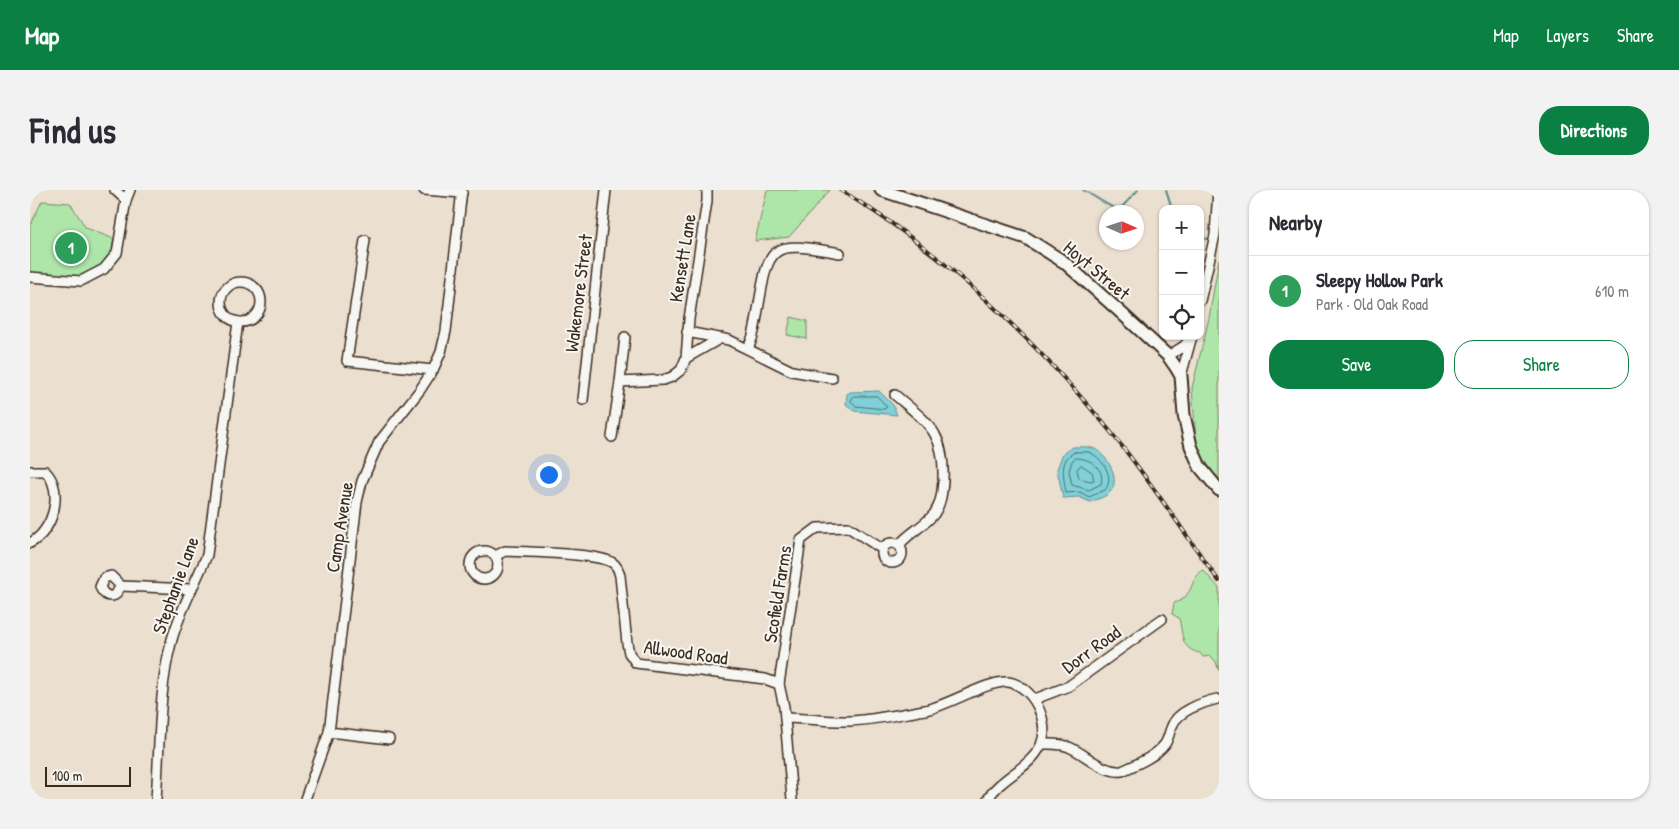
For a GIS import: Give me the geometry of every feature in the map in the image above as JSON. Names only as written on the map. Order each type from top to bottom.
[{"type":"main road","name":"Hoyt Street","points":[[881,190],[950,215],[1011,232],[1038,245],[1064,262],[1168,356],[1181,376],[1184,414],[1191,446],[1200,467],[1219,490]]},
{"type":"street","points":[[115,190],[126,200]]},
{"type":"street","points":[[30,277],[81,281],[104,269],[117,252],[126,200],[130,190]]},
{"type":"street","points":[[424,190],[462,192]]},
{"type":"street","name":"Wakemore Street","points":[[583,400],[606,190]]},
{"type":"street","name":"Kensett Lane","points":[[686,358],[687,332],[707,202],[707,190]]},
{"type":"street","points":[[1201,295],[1214,239],[1218,190]]},
{"type":"street","name":"Camp Avenue","points":[[305,799],[329,732],[356,509],[362,481],[379,442],[420,390],[433,370],[441,352],[446,331],[462,192]]},
{"type":"street","points":[[365,240],[347,361],[433,370]]},
{"type":"street","points":[[748,348],[753,338],[765,270],[773,255],[782,248],[795,246],[840,253]]},
{"type":"street","points":[[238,282],[251,286],[259,296],[260,304],[253,319],[243,324],[238,322],[227,314],[221,303],[225,290],[238,282]]},
{"type":"street","name":"Stephanie Lane","points":[[156,799],[163,686],[171,643],[191,589],[207,555],[238,322]]},
{"type":"street","name":"Kensett Lane","points":[[687,332],[721,338],[748,348],[792,371],[832,378]]},
{"type":"street","points":[[612,437],[625,337]]},
{"type":"street","points":[[620,382],[672,378],[681,370],[686,358],[721,338]]},
{"type":"street","points":[[1168,356],[1184,346],[1189,340]]},
{"type":"street","points":[[1181,376],[1191,340]]},
{"type":"street","name":"Scofield Farms","points":[[895,395],[934,430],[942,451],[944,466],[938,508],[899,545]]},
{"type":"street","points":[[30,471],[45,472],[52,478],[54,487],[52,517],[46,531],[40,538],[30,543]]},
{"type":"street","name":"Scofield Farms","points":[[779,684],[802,540],[817,528],[848,527],[882,549],[884,559],[894,564],[902,557],[902,550],[899,545],[890,543],[882,549]]},
{"type":"street","name":"Allwood Road","points":[[495,556],[505,551],[580,556],[608,560],[617,568],[620,576],[627,643],[629,653],[636,663],[765,679],[779,684]]},
{"type":"street","points":[[121,586],[191,589]]},
{"type":"street","name":"Dorr Road","points":[[1035,699],[1069,686],[1162,619]]},
{"type":"street","points":[[785,718],[851,721],[925,710],[1006,682],[1018,686],[1035,699],[1042,724],[1042,744],[1026,763],[999,785],[988,799]]},
{"type":"street","points":[[779,684],[785,718],[792,799]]},
{"type":"street","points":[[1042,744],[1061,744],[1111,770],[1122,771],[1160,749],[1168,738],[1172,724],[1182,715],[1217,699]]},
{"type":"street","points":[[329,732],[389,740]]},
{"type":"green space","points":[[767,190],[830,190],[789,237],[755,241]]},
{"type":"green space","points":[[42,201],[70,203],[86,228],[114,239],[111,256],[103,267],[94,272],[73,277],[30,274],[30,226]]},
{"type":"green space","points":[[1219,259],[1219,482],[1203,457],[1196,441],[1192,388],[1209,318]]},
{"type":"green space","points":[[791,317],[807,321],[807,339],[787,335]]},
{"type":"green space","points":[[1203,570],[1219,588],[1219,671],[1216,662],[1211,656],[1203,657],[1200,653],[1189,648],[1182,635],[1179,618],[1172,614],[1174,603],[1185,597],[1195,578]]},
{"type":"water","points":[[879,391],[893,405],[897,415],[854,411],[846,404],[847,394],[850,392]]},
{"type":"water","points":[[1073,447],[1093,448],[1103,455],[1111,466],[1114,485],[1107,495],[1090,502],[1079,497],[1063,498],[1057,469],[1063,453]]},
{"type":"waterway","points":[[1083,190],[1119,210],[1138,190]]},
{"type":"waterway","points":[[1166,190],[1171,205]]},
{"type":"waterway","points":[[1204,238],[1211,240]]},
{"type":"railway","points":[[840,190],[877,213],[946,265],[1011,323],[1042,354],[1116,438],[1219,581]]},
{"type":"place","name":"Sleepy Hollow Park","points":[[71,248]]}]
